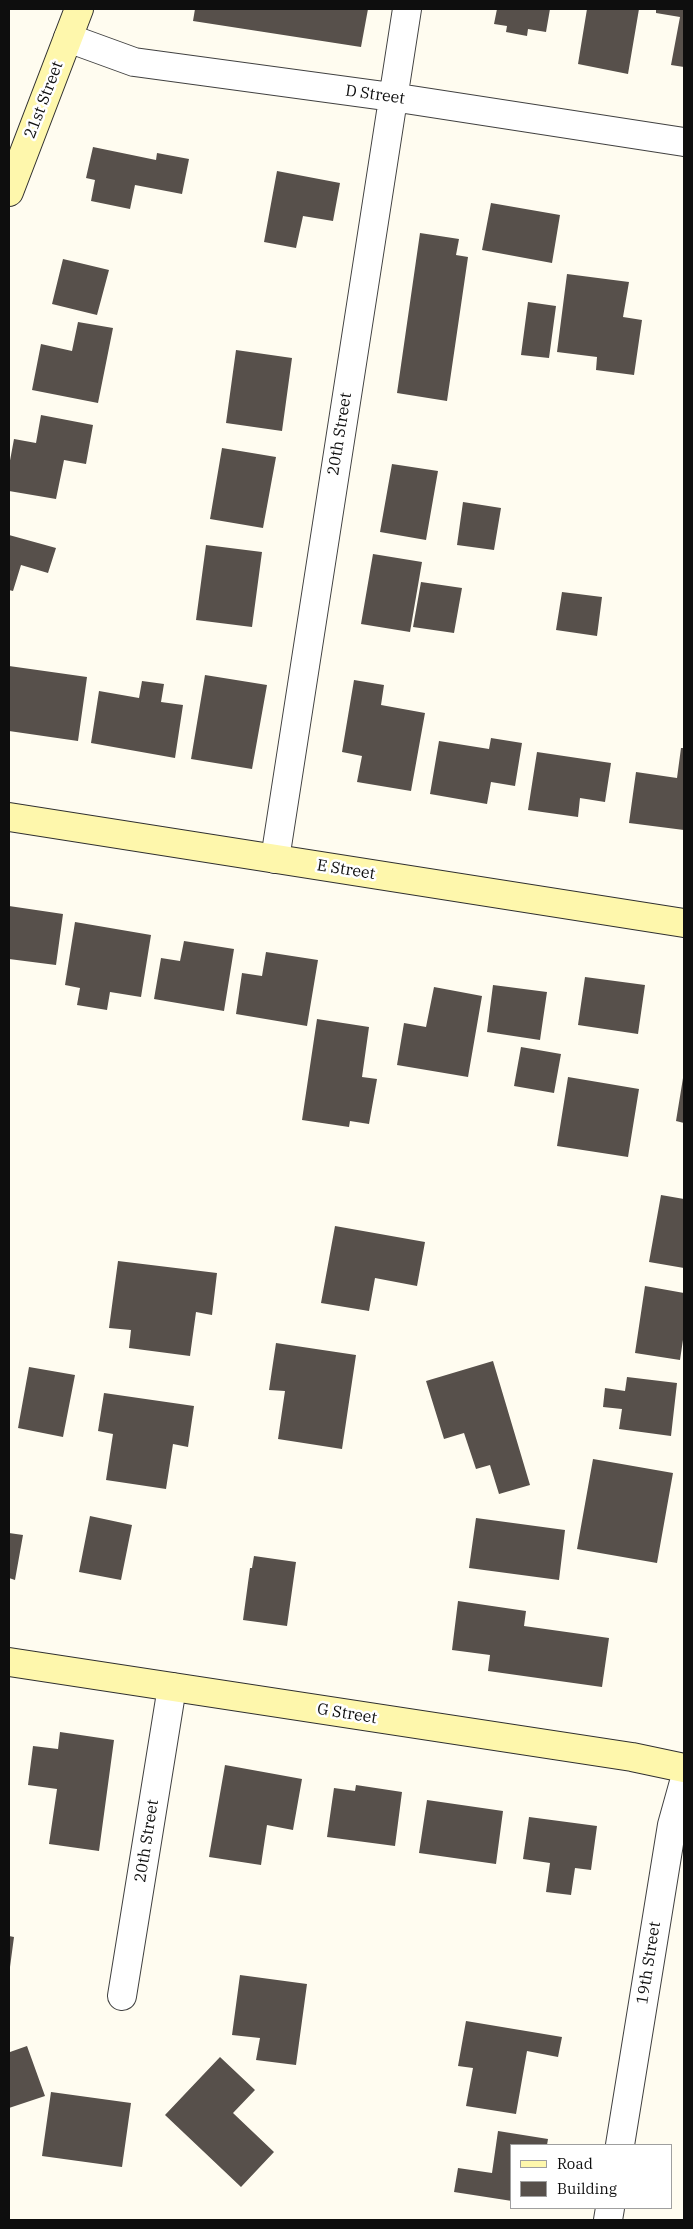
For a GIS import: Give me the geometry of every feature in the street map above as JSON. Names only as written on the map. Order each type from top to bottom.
[{"type":"street","name":"21st Street","points":[[9,192],[79,9]]},
{"type":"street","name":"20th Street","points":[[275,859],[407,9]]},
{"type":"street","name":"D Street","points":[[68,38],[134,62],[392,97],[684,142]]},
{"type":"street","name":"E Street","points":[[9,817],[684,923]]},
{"type":"street","name":"G Street","points":[[9,1662],[632,1757],[684,1768]]},
{"type":"street","name":"20th Street","points":[[122,1996],[172,1687]]},
{"type":"street","name":"19th Street","points":[[620,2144],[672,1825],[684,1782]]},
{"type":"building","points":[[195,9],[368,9],[361,47],[193,21]]},
{"type":"building","points":[[497,9],[550,9],[546,32],[528,29],[527,36],[506,32],[507,26],[494,24]]},
{"type":"building","points":[[587,9],[639,9],[628,74],[578,64]]},
{"type":"building","points":[[656,9],[684,9],[684,67],[671,65],[680,17],[656,13]]},
{"type":"building","points":[[93,147],[156,160],[157,153],[189,159],[182,194],[135,185],[130,209],[91,201],[95,180],[86,178]]},
{"type":"building","points":[[277,171],[340,183],[333,221],[303,216],[296,248],[264,242]]},
{"type":"building","points":[[491,203],[560,215],[552,263],[482,250]]},
{"type":"building","points":[[420,233],[459,239],[456,255],[468,257],[447,401],[397,393]]},
{"type":"building","points":[[63,259],[109,270],[97,315],[52,304]]},
{"type":"building","points":[[567,274],[629,282],[623,317],[642,320],[634,375],[596,370],[597,357],[557,352]]},
{"type":"building","points":[[528,302],[556,306],[549,358],[521,355]]},
{"type":"building","points":[[78,322],[113,328],[98,403],[32,390],[41,344],[72,351]]},
{"type":"building","points":[[236,350],[292,358],[282,431],[226,423]]},
{"type":"building","points":[[41,415],[93,425],[86,464],[64,460],[56,499],[9,491],[9,466],[14,439],[36,443]]},
{"type":"building","points":[[222,448],[276,457],[263,528],[210,519]]},
{"type":"building","points":[[392,464],[438,471],[426,540],[380,532]]},
{"type":"building","points":[[463,502],[501,508],[494,550],[457,545]]},
{"type":"building","points":[[9,535],[56,548],[48,573],[21,565],[13,591],[9,590]]},
{"type":"building","points":[[206,545],[262,552],[252,627],[196,620]]},
{"type":"building","points":[[373,554],[422,562],[410,632],[361,624]]},
{"type":"building","points":[[421,582],[462,588],[454,633],[413,627]]},
{"type":"building","points":[[562,592],[602,597],[597,636],[556,630]]},
{"type":"building","points":[[9,666],[87,677],[78,741],[9,731]]},
{"type":"building","points":[[205,675],[267,685],[252,769],[191,759]]},
{"type":"building","points":[[354,680],[384,685],[381,705],[425,713],[411,791],[357,782],[362,756],[342,752]]},
{"type":"building","points":[[142,681],[164,684],[161,702],[183,705],[175,758],[91,743],[99,691],[139,698]]},
{"type":"building","points":[[491,738],[522,743],[515,786],[491,782],[487,804],[430,794],[439,741],[489,749]]},
{"type":"building","points":[[681,748],[684,748],[684,830],[629,823],[636,772],[677,778]]},
{"type":"building","points":[[537,752],[611,763],[605,802],[580,798],[578,817],[528,810]]},
{"type":"building","points":[[9,906],[63,914],[56,965],[9,959]]},
{"type":"building","points":[[75,922],[151,935],[141,997],[110,992],[107,1010],[77,1005],[80,988],[65,985]]},
{"type":"building","points":[[184,941],[234,949],[224,1011],[154,999],[161,958],[180,961]]},
{"type":"building","points":[[266,952],[318,960],[307,1026],[236,1014],[242,973],[262,976]]},
{"type":"building","points":[[585,977],[645,985],[638,1034],[578,1025]]},
{"type":"building","points":[[493,985],[547,992],[540,1040],[487,1032]]},
{"type":"building","points":[[434,987],[482,996],[468,1077],[397,1065],[404,1023],[426,1027]]},
{"type":"building","points":[[317,1019],[369,1027],[362,1077],[377,1079],[369,1124],[350,1121],[349,1127],[302,1120]]},
{"type":"building","points":[[521,1047],[561,1054],[554,1093],[514,1086]]},
{"type":"building","points":[[568,1077],[639,1089],[628,1157],[557,1146]]},
{"type":"building","points":[[684,1078],[684,1123],[676,1121]]},
{"type":"building","points":[[661,1195],[684,1199],[684,1268],[649,1262]]},
{"type":"building","points":[[335,1226],[425,1242],[417,1286],[375,1278],[369,1311],[321,1303]]},
{"type":"building","points":[[118,1261],[217,1273],[212,1315],[196,1312],[190,1356],[129,1348],[131,1330],[109,1328]]},
{"type":"building","points":[[645,1286],[684,1293],[684,1333],[680,1360],[635,1353]]},
{"type":"building","points":[[276,1343],[356,1355],[342,1449],[278,1439],[285,1391],[269,1390]]},
{"type":"building","points":[[493,1361],[530,1485],[499,1494],[490,1465],[476,1469],[464,1433],[444,1439],[426,1381]]},
{"type":"building","points":[[29,1367],[75,1375],[63,1437],[18,1428]]},
{"type":"building","points":[[627,1377],[677,1383],[671,1436],[619,1429],[622,1409],[603,1407],[605,1388],[625,1391]]},
{"type":"building","points":[[104,1393],[194,1406],[188,1447],[173,1444],[166,1489],[106,1480],[113,1434],[98,1431]]},
{"type":"building","points":[[593,1459],[673,1473],[657,1563],[577,1549]]},
{"type":"building","points":[[90,1516],[132,1525],[121,1580],[79,1572]]},
{"type":"building","points":[[476,1518],[565,1530],[559,1580],[469,1568]]},
{"type":"building","points":[[9,1533],[23,1535],[15,1580],[9,1578]]},
{"type":"building","points":[[254,1556],[296,1562],[287,1626],[243,1620],[250,1568],[252,1568]]},
{"type":"building","points":[[458,1601],[526,1611],[524,1626],[609,1638],[602,1687],[488,1671],[490,1655],[452,1650]]},
{"type":"building","points":[[60,1732],[114,1740],[99,1851],[49,1844],[57,1789],[28,1785],[33,1746],[58,1749]]},
{"type":"building","points":[[225,1765],[302,1779],[293,1830],[267,1825],[261,1865],[209,1857]]},
{"type":"building","points":[[356,1785],[402,1792],[395,1846],[327,1837],[334,1788],[355,1791]]},
{"type":"building","points":[[427,1800],[503,1811],[496,1864],[419,1853]]},
{"type":"building","points":[[529,1817],[597,1826],[591,1870],[575,1868],[571,1895],[546,1892],[550,1863],[523,1859]]},
{"type":"building","points":[[9,1936],[14,1937],[10,1967],[9,1967]]},
{"type":"building","points":[[240,1975],[307,1984],[296,2065],[256,2060],[260,2038],[232,2035]]},
{"type":"building","points":[[466,2021],[562,2037],[558,2057],[527,2051],[516,2114],[466,2106],[473,2068],[458,2066]]},
{"type":"building","points":[[27,2046],[45,2096],[9,2108],[9,2048],[10,2052]]},
{"type":"building","points":[[220,2057],[255,2090],[233,2113],[274,2152],[241,2187],[165,2115]]},
{"type":"building","points":[[51,2092],[131,2103],[122,2167],[42,2156]]},
{"type":"building","points":[[498,2131],[548,2139],[547,2144],[510,2144],[510,2201],[454,2192],[458,2168],[492,2173]]}]
